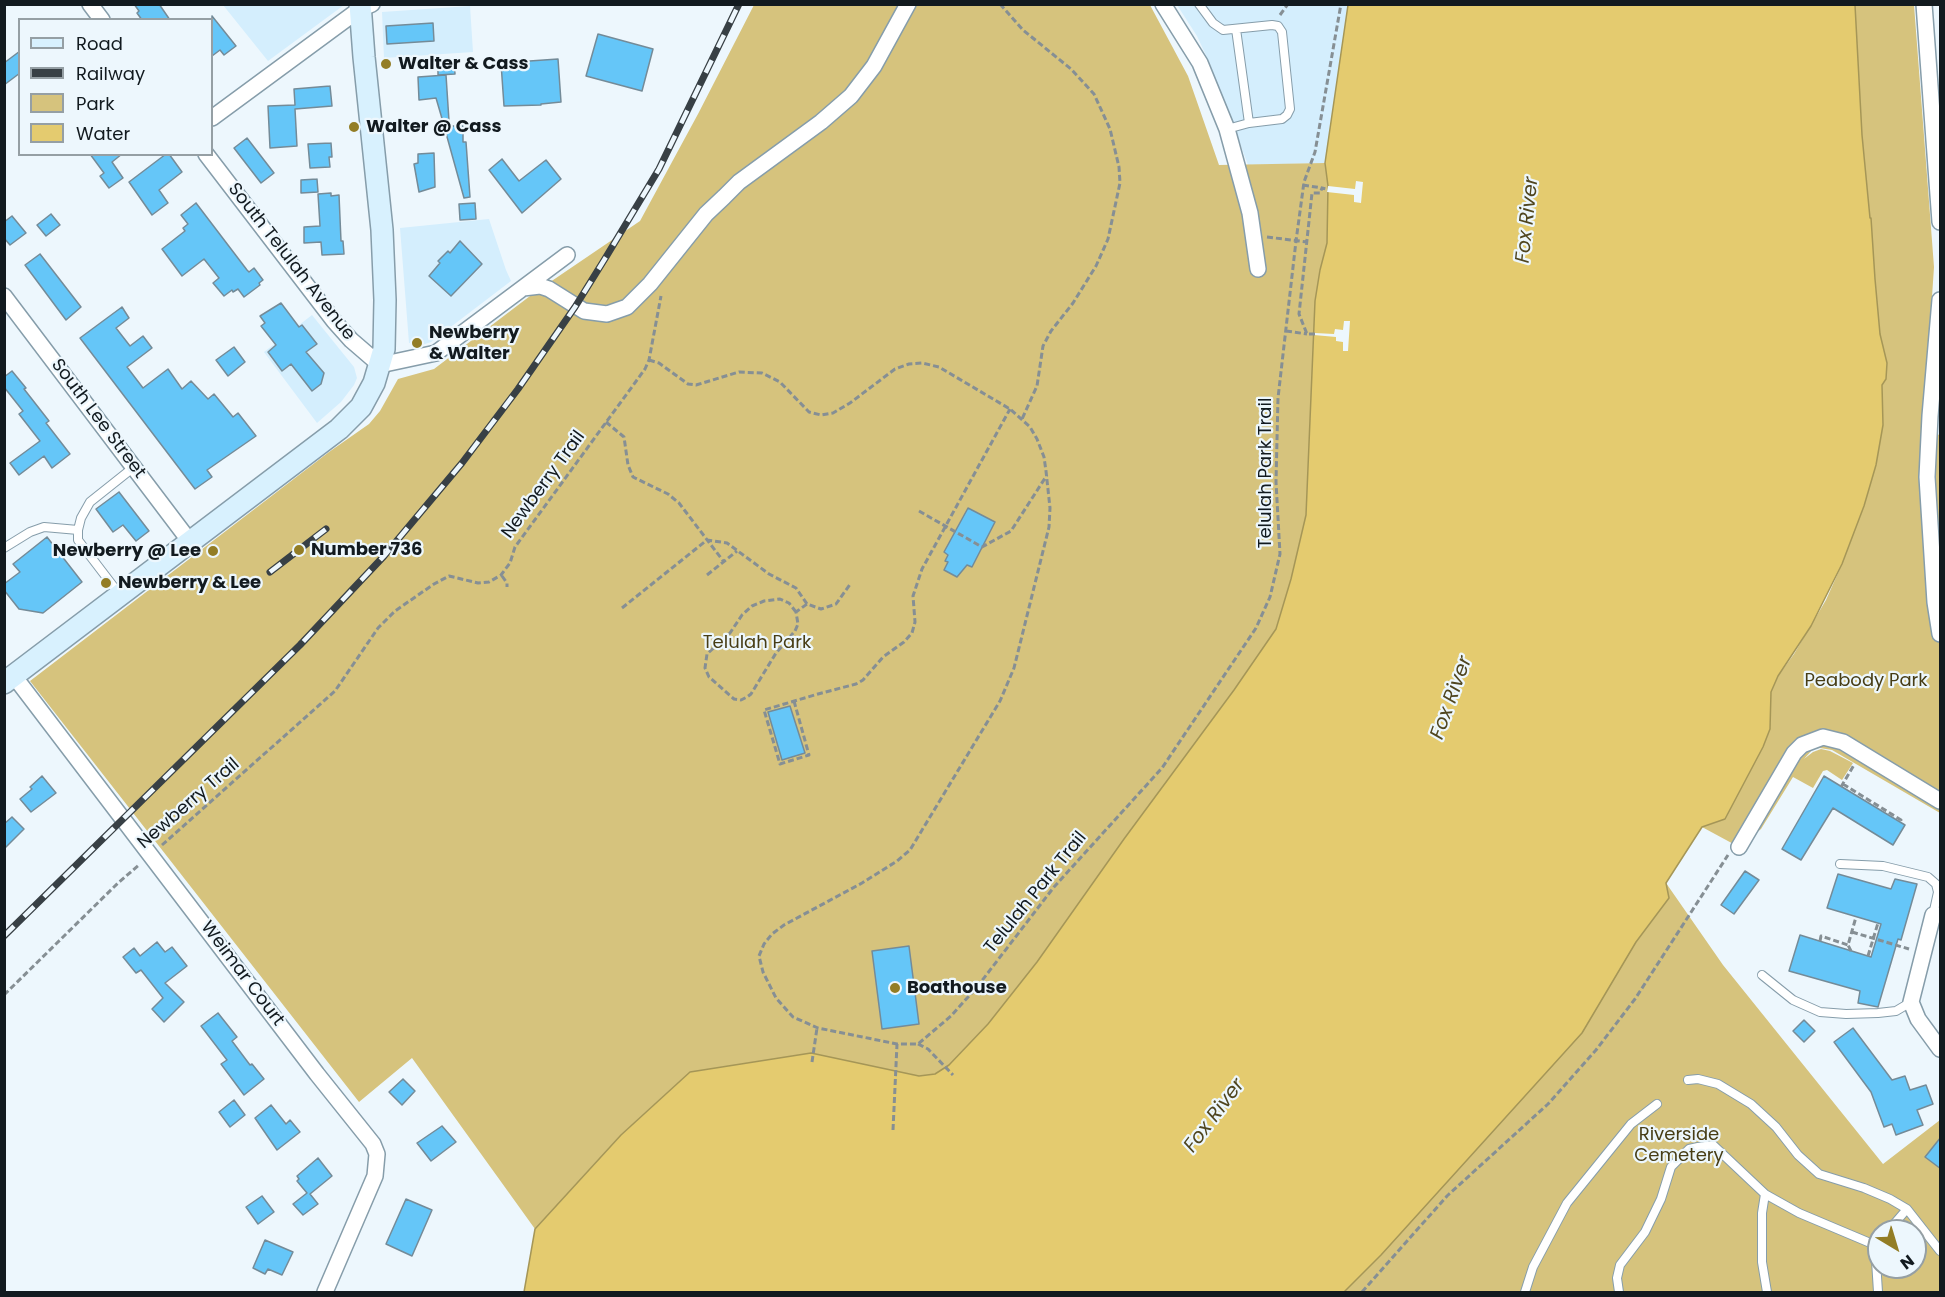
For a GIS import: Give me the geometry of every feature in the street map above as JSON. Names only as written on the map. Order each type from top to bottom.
[{"type":"main road","points":[[9,680],[339,429],[360,406],[374,382],[384,349],[386,324],[382,230],[364,6]]},
{"type":"street","points":[[90,4],[100,18]]},
{"type":"street","points":[[523,288],[540,286],[549,289],[584,311],[607,314],[627,307],[650,284],[706,214],[724,197],[851,96],[873,66],[908,4]]},
{"type":"street","points":[[1163,4],[1200,63],[1227,129],[1250,213],[1258,269]]},
{"type":"street","points":[[1924,4],[1941,222]]},
{"type":"street","points":[[213,117],[364,6]]},
{"type":"street","name":"South Telulah Avenue","points":[[208,156],[334,321],[351,340],[380,365]]},
{"type":"street","points":[[380,365],[436,353],[567,255]]},
{"type":"street","name":"South Lee Street","points":[[4,296],[191,543]]},
{"type":"street","points":[[1941,300],[1930,416],[1927,477],[1935,602],[1941,634]]},
{"type":"street","points":[[1927,477],[1941,453]]},
{"type":"street","name":"Weimar Court","points":[[9,680],[152,854],[317,1074],[373,1144],[377,1154],[375,1176],[325,1293]]},
{"type":"street","points":[[1740,847],[1794,753],[1813,739],[1833,738],[1941,801]]},
{"type":"street","points":[[1937,915],[1922,953],[1911,1002],[1918,1019],[1941,1048]]},
{"type":"lane","points":[[1199,4],[1218,29],[1278,26],[1282,32],[1290,109],[1282,119],[1227,129]]},
{"type":"lane","points":[[1236,29],[1250,123]]},
{"type":"lane","points":[[121,596],[78,540],[78,530],[81,518],[90,502],[134,467]]},
{"type":"lane","points":[[4,548],[30,532],[44,527],[78,530]]},
{"type":"lane","points":[[1840,864],[1883,866],[1928,877],[1936,884],[1938,892],[1937,915]]},
{"type":"lane","points":[[1762,975],[1793,1000],[1820,1012],[1878,1013],[1896,1011],[1911,1002]]},
{"type":"lane","points":[[1688,1080],[1698,1079],[1718,1084],[1751,1104],[1776,1127],[1798,1155],[1819,1174],[1864,1188],[1907,1209],[1941,1251]]},
{"type":"lane","points":[[1525,1293],[1533,1267],[1567,1203],[1631,1124],[1657,1104]]},
{"type":"lane","points":[[1619,1293],[1617,1278],[1620,1265],[1645,1232],[1661,1199],[1671,1167],[1689,1149],[1713,1146],[1765,1194],[1799,1213],[1867,1239]]},
{"type":"lane","points":[[1765,1194],[1762,1213],[1762,1262],[1767,1293]]},
{"type":"lane","points":[[1898,1219],[1907,1209]]},
{"type":"path","points":[[1000,4],[1023,30],[1071,69],[1094,94],[1110,129],[1119,167],[1120,183],[1108,239],[1096,266],[1074,303],[1050,331],[1043,346],[1037,386],[1022,418]]},
{"type":"path","name":"Telulah Park Trail","points":[[918,1044],[951,1016],[977,987],[1054,887],[1162,768],[1256,628],[1270,597],[1280,554],[1276,482],[1278,398],[1296,242],[1303,184],[1315,152],[1341,4]]},
{"type":"path","points":[[1303,184],[1327,189]]},
{"type":"path","points":[[1307,334],[1299,314],[1312,193],[1320,193],[1322,188]]},
{"type":"path","points":[[1278,238],[1307,242]]},
{"type":"path","name":"Newberry Trail","points":[[4,995],[118,884],[334,691],[342,683],[378,628],[395,611],[449,576],[478,583],[489,582],[501,575],[510,563],[514,547],[638,379],[649,360],[662,295]]},
{"type":"path","points":[[1286,331],[1315,334]]},
{"type":"path","points":[[649,360],[659,363],[688,384],[696,385],[739,372],[762,373],[780,382],[809,412],[821,415],[833,413],[895,369],[909,364],[922,363],[939,367],[1010,409],[1022,418],[1037,439],[1044,456],[1047,475],[1049,527],[1014,668],[1000,701],[910,850],[862,883],[772,934],[764,944],[759,956],[763,972],[784,1009],[793,1017],[818,1028],[897,1044],[918,1044],[928,1049],[953,1074]]},
{"type":"path","points":[[794,701],[809,755],[780,764],[764,710],[794,701],[856,684],[912,633],[915,622],[913,596],[916,583],[1010,409]]},
{"type":"path","points":[[606,422],[624,437],[628,465],[633,477],[668,494],[679,503],[724,562]]},
{"type":"path","points":[[919,511],[982,547],[1011,531],[1047,475]]},
{"type":"path","points":[[622,608],[707,540],[727,543],[770,574],[796,588],[807,604],[821,609],[828,608],[839,601],[851,583]]},
{"type":"path","points":[[707,576],[737,551]]},
{"type":"path","points":[[501,575],[507,587]]},
{"type":"path","points":[[780,599],[789,603],[796,612],[798,624],[795,631],[776,652],[751,694],[741,700],[734,699],[711,680],[705,668],[707,654],[730,633],[752,606],[764,601],[780,599]]},
{"type":"path","points":[[796,612],[807,604]]},
{"type":"path","points":[[1861,753],[1842,785],[1901,820],[1900,822]]},
{"type":"path","points":[[1362,1293],[1447,1196],[1548,1104],[1596,1050],[1635,999],[1730,853],[1740,847]]},
{"type":"path","points":[[1851,951],[1848,945],[1856,917]]},
{"type":"path","points":[[1868,956],[1878,923]]},
{"type":"path","points":[[1852,932],[1922,953]]},
{"type":"path","points":[[1820,941],[1821,936],[1848,945]]},
{"type":"path","points":[[812,1062],[818,1028]]},
{"type":"path","points":[[893,1130],[897,1044]]},
{"type":"shaded area","points":[[223,5],[344,5],[268,61]]},
{"type":"shaded area","points":[[1177,5],[1348,5],[1325,163],[1248,165],[1210,64],[1197,36]]},
{"type":"shaded area","points":[[470,6],[473,52],[384,58],[382,12]]},
{"type":"shaded area","points":[[489,219],[511,281],[431,342],[422,345],[409,343],[400,228]]},
{"type":"shaded area","points":[[312,315],[354,367],[357,378],[341,402],[317,423],[264,352]]},
{"type":"green space","name":"Telulah Park","points":[[754,5],[1150,5],[1188,76],[1219,165],[1325,163],[1328,186],[1327,243],[1315,301],[1306,515],[1276,629],[1037,962],[988,1024],[949,1065],[935,1074],[919,1076],[811,1053],[690,1072],[621,1135],[535,1229],[412,1058],[359,1102],[30,681],[329,452],[369,424],[380,411],[398,379],[434,369],[534,293],[640,221]]},
{"type":"green space","name":"Peabody Park","points":[[1855,5],[1914,5],[1934,267],[1923,431],[1940,435],[1940,813],[1832,750],[1820,748],[1813,749],[1804,759],[1821,749],[1853,763],[1842,780],[1827,770],[1823,771],[1813,788],[1793,777],[1761,829],[1739,847],[1702,827],[1725,819],[1763,747],[1770,729],[1771,692],[1778,676],[1826,600],[1842,564],[1864,506],[1876,465],[1883,425],[1882,385],[1886,379],[1887,363],[1880,334],[1862,135]]},
{"type":"green space","name":"Riverside Cemetery","points":[[1666,883],[1723,965],[1883,1164],[1940,1120],[1940,1292],[1344,1292],[1381,1255],[1636,942],[1669,898]]},
{"type":"water","name":"Fox River","points":[[1348,5],[1855,5],[1862,135],[1880,334],[1887,363],[1886,379],[1882,385],[1883,425],[1876,465],[1864,506],[1842,564],[1811,626],[1778,676],[1771,692],[1770,729],[1725,819],[1702,827],[1666,883],[1669,898],[1636,942],[1582,1033],[1381,1255],[1344,1292],[524,1292],[535,1229],[621,1135],[690,1072],[811,1053],[919,1076],[935,1074],[949,1065],[988,1024],[1037,962],[1276,629],[1306,515],[1315,301],[1327,243],[1328,186],[1325,163]]},
{"type":"pier","points":[[1356,181],[1363,182],[1361,203],[1354,202],[1354,195],[1327,192],[1328,186],[1355,189]]},
{"type":"pier","points":[[1344,321],[1350,321],[1348,351],[1343,351],[1343,342],[1336,341],[1336,337],[1314,335],[1315,333],[1334,334],[1335,329],[1343,330]]},
{"type":"building","points":[[134,4],[159,4],[169,18],[141,18],[137,13],[139,11]]},
{"type":"building","points":[[212,16],[236,46],[224,55],[220,50],[213,55]]},
{"type":"building","points":[[433,23],[434,41],[387,44],[386,26]]},
{"type":"building","points":[[598,34],[653,49],[642,91],[586,76]]},
{"type":"building","points":[[18,52],[18,74],[4,85],[4,63]]},
{"type":"building","points":[[558,59],[561,102],[504,106],[501,63]]},
{"type":"building","points":[[454,61],[455,74],[438,75],[438,63]]},
{"type":"building","points":[[446,75],[449,121],[443,122],[436,98],[419,100],[418,77]]},
{"type":"building","points":[[330,86],[332,106],[295,109],[297,146],[270,148],[268,106],[295,105],[294,89]]},
{"type":"building","points":[[444,126],[463,126],[470,197],[464,198]]},
{"type":"building","points":[[247,138],[274,173],[261,183],[234,148]]},
{"type":"building","points":[[331,143],[330,167],[310,168],[308,144]]},
{"type":"building","points":[[434,153],[435,187],[419,192],[414,164],[418,163],[418,154]]},
{"type":"building","points":[[91,156],[120,156],[112,162],[123,178],[109,188],[100,176],[104,173]]},
{"type":"building","points":[[163,156],[170,156],[182,172],[159,190],[168,203],[152,215],[129,182]]},
{"type":"building","points":[[502,159],[519,181],[546,160],[561,179],[522,213],[489,170]]},
{"type":"building","points":[[317,179],[318,192],[301,193],[301,180]]},
{"type":"building","points":[[331,193],[331,196],[339,195],[341,241],[343,241],[344,254],[322,255],[321,242],[304,243],[304,227],[320,226],[318,194]]},
{"type":"building","points":[[196,203],[247,270],[249,272],[254,268],[263,280],[244,297],[238,289],[224,296],[213,283],[219,278],[204,259],[182,276],[162,249],[185,231],[183,228],[188,224],[181,215]]},
{"type":"building","points":[[475,203],[476,219],[460,220],[459,204]]},
{"type":"building","points":[[51,214],[60,225],[46,236],[37,225]]},
{"type":"building","points":[[12,216],[26,233],[10,245],[4,238],[4,222]]},
{"type":"building","points":[[460,241],[482,264],[451,296],[429,276],[440,263],[438,261],[448,251],[450,253]]},
{"type":"building","points":[[40,254],[81,307],[66,320],[25,265]]},
{"type":"building","points":[[281,303],[299,327],[302,325],[317,344],[306,352],[324,373],[321,384],[312,391],[291,364],[282,371],[268,352],[276,345],[261,326],[265,323],[260,316]]},
{"type":"building","points":[[122,307],[129,318],[116,328],[130,346],[143,336],[152,348],[127,367],[143,388],[168,369],[182,389],[191,381],[208,399],[214,394],[233,417],[238,413],[256,436],[207,470],[212,477],[195,489],[80,338]]},
{"type":"building","points":[[234,347],[245,362],[228,376],[216,360]]},
{"type":"building","points":[[12,371],[49,421],[46,423],[70,454],[52,468],[44,456],[19,475],[10,463],[40,441],[19,414],[23,411],[4,387],[4,377]]},
{"type":"building","points":[[119,492],[149,531],[136,541],[123,525],[113,532],[96,509]]},
{"type":"building","points":[[968,508],[995,522],[972,567],[967,565],[957,577],[944,570],[948,562],[945,561],[948,555],[944,552]]},
{"type":"building","points":[[47,537],[82,582],[43,613],[19,609],[4,590],[4,584],[20,572],[13,564]]},
{"type":"building","points":[[790,706],[805,753],[782,760],[768,712]]},
{"type":"building","points":[[42,776],[56,793],[31,812],[20,799]]},
{"type":"building","points":[[1824,776],[1905,825],[1893,845],[1833,808],[1801,860],[1782,849]]},
{"type":"building","points":[[12,817],[24,829],[4,849],[4,824]]},
{"type":"building","points":[[1745,871],[1759,880],[1734,914],[1721,905]]},
{"type":"building","points":[[1838,874],[1891,889],[1895,879],[1917,884],[1878,1007],[1858,1003],[1860,991],[1789,971],[1800,935],[1871,957],[1881,924],[1827,908]]},
{"type":"building","points":[[157,942],[165,952],[172,947],[187,966],[165,983],[184,1002],[164,1022],[152,1009],[163,998],[141,970],[136,973],[123,957],[134,948],[140,956]]},
{"type":"building","name":"Boathouse","points":[[909,946],[919,1024],[882,1029],[872,951]]},
{"type":"building","points":[[218,1013],[237,1037],[232,1041],[264,1079],[244,1095],[221,1064],[227,1060],[201,1026]]},
{"type":"building","points":[[1804,1020],[1815,1031],[1804,1042],[1793,1031]]},
{"type":"building","points":[[1853,1028],[1892,1080],[1905,1076],[1910,1090],[1926,1085],[1933,1104],[1917,1110],[1923,1125],[1896,1135],[1892,1124],[1884,1127],[1871,1092],[1834,1042]]},
{"type":"building","points":[[403,1079],[415,1091],[402,1105],[389,1092]]},
{"type":"building","points":[[234,1100],[245,1115],[230,1127],[219,1112]]},
{"type":"building","points":[[271,1105],[286,1124],[290,1120],[300,1132],[277,1150],[255,1118]]},
{"type":"building","points":[[442,1126],[456,1142],[431,1161],[417,1143]]},
{"type":"building","points":[[1941,1137],[1941,1169],[1925,1157]]},
{"type":"building","points":[[318,1158],[332,1176],[310,1194],[318,1204],[303,1215],[293,1204],[307,1193],[297,1181],[299,1179],[297,1176]]},
{"type":"building","points":[[262,1196],[274,1212],[258,1224],[246,1207]]},
{"type":"building","points":[[406,1199],[432,1210],[412,1256],[386,1244]]},
{"type":"building","points":[[265,1240],[293,1252],[282,1275],[268,1269],[265,1274],[253,1268]]},
{"type":"railway","points":[[4,936],[300,645],[384,556],[462,463],[518,389],[575,307],[606,257],[659,169],[739,4]]},
{"type":"railway","points":[[270,572],[326,529]]},
{"type":"place","name":"Walter & Cass","points":[[386,64]]},
{"type":"place","name":"Walter @ Cass","points":[[354,127]]},
{"type":"place","name":"Newberry & Walter","points":[[417,343]]},
{"type":"place","name":"Number 736","points":[[299,550]]},
{"type":"place","name":"Newberry @ Lee","points":[[213,551]]},
{"type":"place","name":"Newberry & Lee","points":[[106,583]]},
{"type":"place","name":"Boathouse","points":[[895,988]]}]
